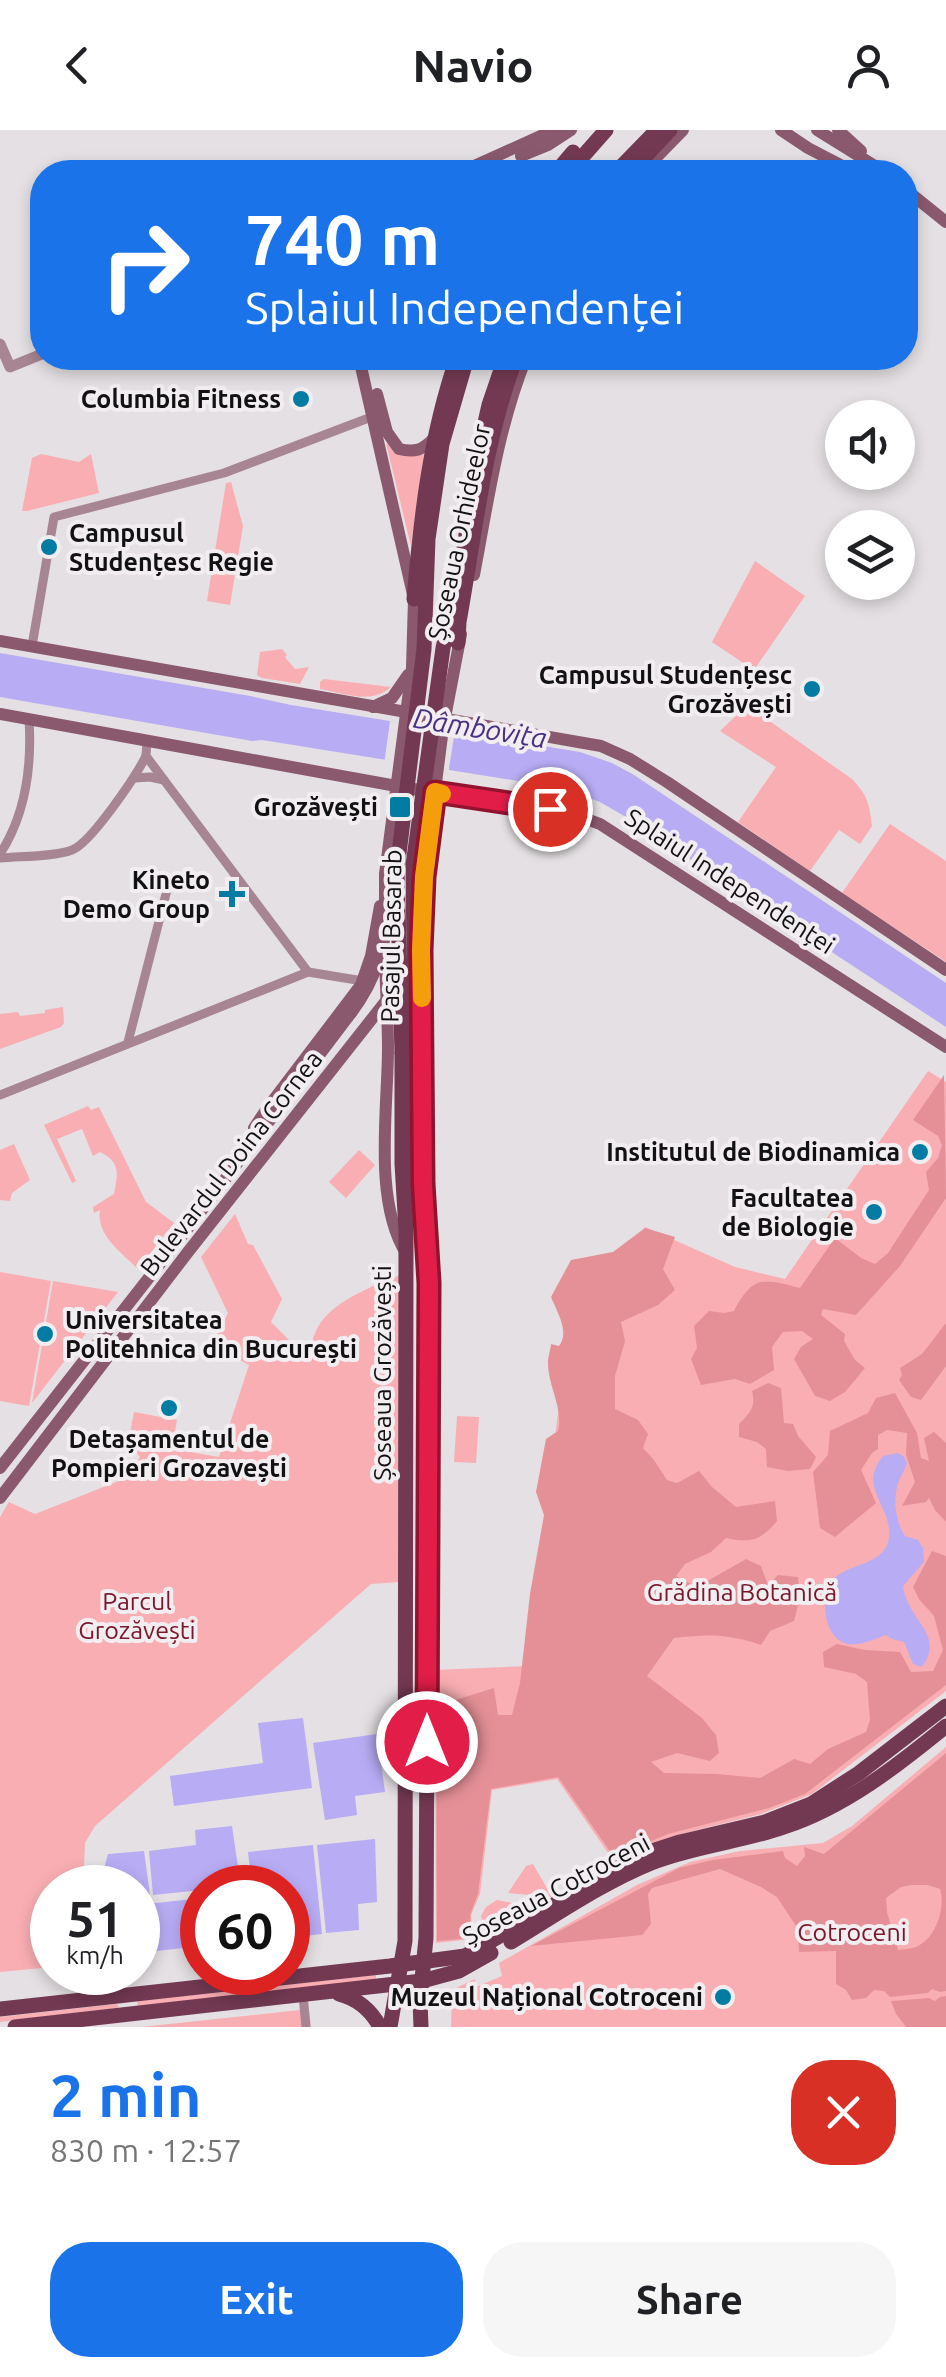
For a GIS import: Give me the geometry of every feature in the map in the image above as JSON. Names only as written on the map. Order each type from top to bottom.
[{"type":"main road","points":[[488,160],[554,130]]},
{"type":"main road","points":[[511,160],[572,130]]},
{"type":"main road","points":[[566,160],[592,130]]},
{"type":"main road","points":[[580,160],[606,130]]},
{"type":"main road","points":[[627,160],[656,130]]},
{"type":"main road","points":[[642,160],[670,130]]},
{"type":"main road","points":[[654,160],[683,130]]},
{"type":"main road","points":[[781,130],[831,160]]},
{"type":"main road","points":[[827,132],[864,160]]},
{"type":"main road","points":[[918,199],[946,222]]},
{"type":"main road","points":[[918,209],[946,232]]},
{"type":"main road","name":"Șoseaua Orhideelor","points":[[363,370],[378,414],[399,449],[420,450],[435,433]]},
{"type":"main road","name":"Șoseaua Orhideelor","points":[[370,370],[414,599],[412,668],[398,770]]},
{"type":"main road","points":[[414,599],[435,433],[453,370]]},
{"type":"main road","name":"Pasajul Basarab","points":[[429,1283],[402,1176],[391,872],[424,649],[432,500],[447,420],[463,370]]},
{"type":"main road","name":"Pasajul Basarab","points":[[406,1252],[414,1230],[414,865],[443,648],[460,575],[478,454],[501,370]]},
{"type":"main road","points":[[458,644],[490,447],[512,370]]},
{"type":"main road","name":"Șoseaua Orhideelor","points":[[437,775],[458,644],[497,449],[522,370]]},
{"type":"main road","name":"Splaiul Independenței","points":[[0,641],[374,708],[405,718],[590,744],[622,754],[946,970]]},
{"type":"main road","points":[[374,708],[392,698],[412,668]]},
{"type":"main road","name":"Splaiul Independenței","points":[[0,714],[396,786],[527,804],[600,824],[946,1048]]},
{"type":"main road","name":"Șoseaua Grozăvești","points":[[390,2027],[406,1941],[406,1252],[388,1202],[386,1169],[386,1002],[398,770]]},
{"type":"main road","name":"Șoseaua Grozăvești","points":[[421,2027],[426,1938],[429,1283],[423,1184],[421,950],[424,877],[437,775]]},
{"type":"main road","name":"Bulevardul Doina Cornea","points":[[234,1167],[266,1110],[363,980],[391,872]]},
{"type":"main road","name":"Bulevardul Doina Cornea","points":[[0,1468],[371,984],[381,955],[391,872]]},
{"type":"main road","name":"Bulevardul Doina Cornea","points":[[0,1498],[416,965],[421,950]]},
{"type":"main road","points":[[362,1032],[379,1032],[388,1044]]},
{"type":"main road","name":"Șoseaua Cotroceni","points":[[0,2009],[424,1962],[470,1953],[649,1852],[765,1822],[811,1804],[859,1773],[946,1706]]},
{"type":"main road","name":"Șoseaua Cotroceni","points":[[310,1994],[450,1974],[638,1869],[683,1852],[768,1833],[820,1813],[880,1778],[946,1726]]},
{"type":"main road","points":[[330,1992],[359,2002],[380,2027]]},
{"type":"main road","name":"Șoseaua Cotroceni","points":[[15,2027],[128,2020],[303,1995]]},
{"type":"street","points":[[0,344],[2,366],[30,358]]},
{"type":"street","points":[[32,646],[54,517],[224,472],[378,414]]},
{"type":"street","points":[[0,856],[26,792],[29,719]]},
{"type":"street","points":[[0,856],[65,852],[82,845],[135,778],[146,756],[147,741]]},
{"type":"street","points":[[146,756],[308,972]]},
{"type":"street","points":[[135,778],[164,780]]},
{"type":"street","points":[[128,1042],[167,890]]},
{"type":"street","points":[[0,1095],[308,972],[363,980]]},
{"type":"street","points":[[303,1995],[306,2027]]},
{"type":"green space","points":[[386,443],[416,456],[424,454],[411,546]]},
{"type":"green space","points":[[41,454],[79,462],[91,454],[99,493],[22,511],[32,458]]},
{"type":"green space","points":[[231,482],[243,526],[230,605],[207,601],[226,483]]},
{"type":"green space","points":[[755,561],[805,596],[754,670],[712,642]]},
{"type":"green space","points":[[282,649],[295,669],[309,667],[300,684],[257,675],[260,652]]},
{"type":"green space","points":[[324,679],[391,687],[375,695],[357,696],[320,689]]},
{"type":"green space","points":[[750,711],[857,785],[867,800],[872,826],[860,844],[839,830],[810,871],[738,822],[776,767],[720,731],[738,714]]},
{"type":"green space","points":[[890,824],[946,861],[946,962],[842,893]]},
{"type":"green space","points":[[63,1007],[61,1027],[0,1049],[0,1014],[18,1012],[20,1016]]},
{"type":"green space","name":"Grădina Botanică","points":[[928,1071],[946,1082],[946,1691],[812,1794],[613,1860],[557,1779],[492,1790],[480,1894],[471,1915],[473,1939],[436,1943],[435,1670],[528,1666],[575,1269],[611,1270],[645,1227],[735,1267],[785,1279]]},
{"type":"green space","points":[[944,1075],[946,1198],[900,1266],[856,1315],[823,1309],[821,1315],[845,1334],[844,1341],[855,1360],[865,1368],[845,1392],[830,1401],[815,1396],[794,1359],[801,1347],[813,1339],[802,1331],[783,1332],[772,1347],[774,1370],[750,1384],[735,1379],[701,1385],[691,1359],[697,1348],[694,1326],[709,1311],[734,1311],[747,1291],[761,1282],[800,1288],[835,1238],[875,1264],[888,1253],[929,1190],[926,1172],[938,1158],[942,1145],[938,1136],[913,1120]]},
{"type":"green space","points":[[88,1106],[91,1110],[99,1107],[146,1202],[174,1223],[138,1269],[106,1235],[100,1210],[94,1213],[93,1207],[114,1194],[115,1164],[100,1152],[93,1156],[82,1129],[57,1139],[76,1181],[72,1183],[44,1125]]},
{"type":"green space","points":[[14,1144],[30,1180],[12,1193],[10,1201],[0,1200],[0,1150]]},
{"type":"green space","points":[[359,1150],[375,1165],[346,1198],[329,1182]]},
{"type":"green space","name":"Parcul Grozăvești","points":[[235,1214],[248,1244],[253,1245],[282,1299],[271,1322],[306,1357],[318,1327],[333,1309],[400,1275],[398,1582],[371,1584],[95,1826],[85,1843],[84,1865],[30,1865],[30,1969],[0,1972],[0,1517],[9,1502],[35,1514],[129,1477],[140,1457],[127,1441],[219,1457],[249,1365],[212,1345],[228,1313],[201,1257]]},
{"type":"green space","points":[[645,1228],[675,1237],[663,1269],[675,1290],[658,1305],[621,1322],[625,1341],[615,1376],[615,1409],[638,1420],[648,1434],[643,1448],[667,1480],[677,1483],[699,1471],[736,1507],[775,1501],[777,1521],[754,1539],[726,1538],[711,1552],[685,1564],[676,1576],[697,1587],[746,1559],[761,1566],[768,1585],[778,1575],[798,1577],[800,1597],[794,1621],[770,1631],[761,1645],[718,1636],[674,1638],[647,1676],[702,1718],[716,1735],[719,1753],[710,1761],[677,1753],[651,1762],[664,1773],[760,1778],[794,1759],[810,1764],[828,1749],[866,1732],[870,1720],[867,1682],[856,1674],[824,1667],[823,1652],[837,1644],[900,1652],[911,1672],[933,1671],[943,1650],[934,1616],[913,1587],[932,1551],[946,1556],[946,1685],[805,1794],[769,1808],[668,1834],[614,1857],[558,1777],[491,1789],[478,1894],[470,1915],[472,1938],[437,1941],[436,1710],[494,1688],[498,1715],[512,1715],[544,1515],[536,1492],[546,1439],[558,1431],[559,1423],[548,1361],[551,1344],[559,1346],[563,1328],[551,1297],[571,1260],[613,1252]]},
{"type":"green space","points":[[0,1272],[51,1281],[29,1406],[0,1401]]},
{"type":"green space","points":[[53,1281],[118,1292],[32,1403]]},
{"type":"green space","points":[[946,1323],[946,1366],[921,1400],[911,1397],[899,1380],[900,1368],[922,1354]]},
{"type":"green space","points":[[768,1383],[781,1388],[784,1423],[793,1424],[816,1457],[810,1469],[788,1471],[767,1467],[766,1449],[739,1437],[739,1424],[753,1406],[752,1391]]},
{"type":"green space","points":[[895,1393],[917,1433],[921,1458],[929,1461],[924,1438],[934,1432],[946,1443],[946,1522],[929,1498],[902,1506],[915,1482],[906,1455],[907,1433],[887,1430],[878,1435],[878,1449],[861,1470],[876,1503],[835,1537],[820,1528],[813,1472],[828,1455],[830,1431],[868,1413],[876,1398]]},
{"type":"green space","points":[[134,1412],[177,1420],[173,1442],[130,1433]]},
{"type":"green space","points":[[457,1416],[479,1417],[476,1463],[454,1462]]},
{"type":"green space","name":"Cotroceni","points":[[946,1747],[946,2027],[451,2027],[452,1990],[475,1979],[476,1987],[502,1976],[499,1963],[637,1885],[690,1862],[740,1851],[823,1843],[852,1826]]},
{"type":"green space","points":[[946,1753],[946,1991],[932,1989],[928,1993],[890,1997],[884,1991],[874,1990],[866,1998],[852,2000],[836,1984],[836,1951],[799,1952],[798,1929],[777,1897],[720,1869],[652,1888],[648,1894],[651,1924],[642,1935],[531,1946],[679,1868],[783,1851],[785,1858],[797,1866],[805,1856],[804,1847],[824,1854]],"holes":[[[928,1885],[940,1889],[942,1896],[938,1922],[923,1943],[898,1950],[886,1898],[901,1887]]]},
{"type":"green space","points":[[533,1864],[552,1897],[508,1893],[526,1866]]},
{"type":"green space","points":[[497,1900],[517,1904],[526,1913],[486,1936],[481,1916]]},
{"type":"green space","points":[[376,1975],[376,1980],[310,1987],[310,1982]]},
{"type":"green space","points":[[193,1995],[239,1995],[138,2006],[138,2001]]},
{"type":"green space","points":[[946,1996],[946,2027],[906,2027],[891,2001],[935,2001]]},
{"type":"green space","points":[[116,2004],[117,2008],[0,2022],[0,2017]]},
{"type":"green space","points":[[309,2009],[311,2027],[141,2027]]},
{"type":"shaded area","name":"Dâmbovița","points":[[0,653],[580,752],[612,763],[946,983],[946,1027],[600,802],[562,788],[252,741],[0,697]]},
{"type":"shaded area","points":[[898,1453],[907,1463],[896,1493],[897,1519],[905,1536],[918,1540],[923,1548],[924,1562],[903,1586],[911,1609],[928,1636],[928,1656],[922,1667],[913,1664],[904,1642],[886,1635],[858,1644],[840,1641],[830,1628],[825,1610],[827,1592],[836,1577],[872,1560],[886,1547],[889,1526],[873,1478],[883,1456]]},
{"type":"shaded area","points":[[303,1718],[312,1788],[174,1806],[170,1776],[263,1763],[258,1723]]},
{"type":"shaded area","points":[[377,1734],[385,1792],[355,1796],[357,1815],[325,1820],[313,1743]]},
{"type":"shaded area","points":[[232,1826],[238,1865],[180,1865],[180,1892],[160,1894],[160,1865],[150,1865],[149,1851],[196,1845],[195,1830]]},
{"type":"shaded area","points":[[375,1839],[377,1902],[358,1904],[359,1930],[326,1933],[317,1845]]},
{"type":"shaded area","points":[[313,1845],[322,1934],[310,1935],[310,1865],[249,1865],[248,1852]]},
{"type":"shaded area","points":[[144,1851],[146,1865],[105,1865],[108,1854]]},
{"type":"shaded area","points":[[180,1900],[180,1948],[160,1951],[160,1903]]},
{"type":"pier","points":[[390,721],[455,730],[448,775],[384,765]]},
{"type":"slow traffic","points":[[422,998],[424,877],[435,792],[442,794]]},
{"type":"place","name":"Columbia Fitness","points":[[301,399]]},
{"type":"place","name":"Campusul Studențesc Regie","points":[[49,547]]},
{"type":"place","name":"Campusul Studențesc Grozăvești","points":[[812,689]]},
{"type":"place","name":"Grozăvești","points":[[400,807]]},
{"type":"place","name":"Kineto Demo Group","points":[[232,894]]},
{"type":"place","name":"Institutul de Biodinamica","points":[[920,1152]]},
{"type":"place","name":"Facultatea de Biologie","points":[[874,1212]]},
{"type":"place","name":"Universitatea Politehnica din București","points":[[45,1334]]},
{"type":"place","name":"Detașamentul de Pompieri Grozavești","points":[[169,1408]]},
{"type":"place","name":"Muzeul Național Cotroceni","points":[[723,1997]]},
{"type":"route","points":[[427,1742],[429,1283],[423,1184],[421,950],[424,877],[435,792],[550,809]]}]
